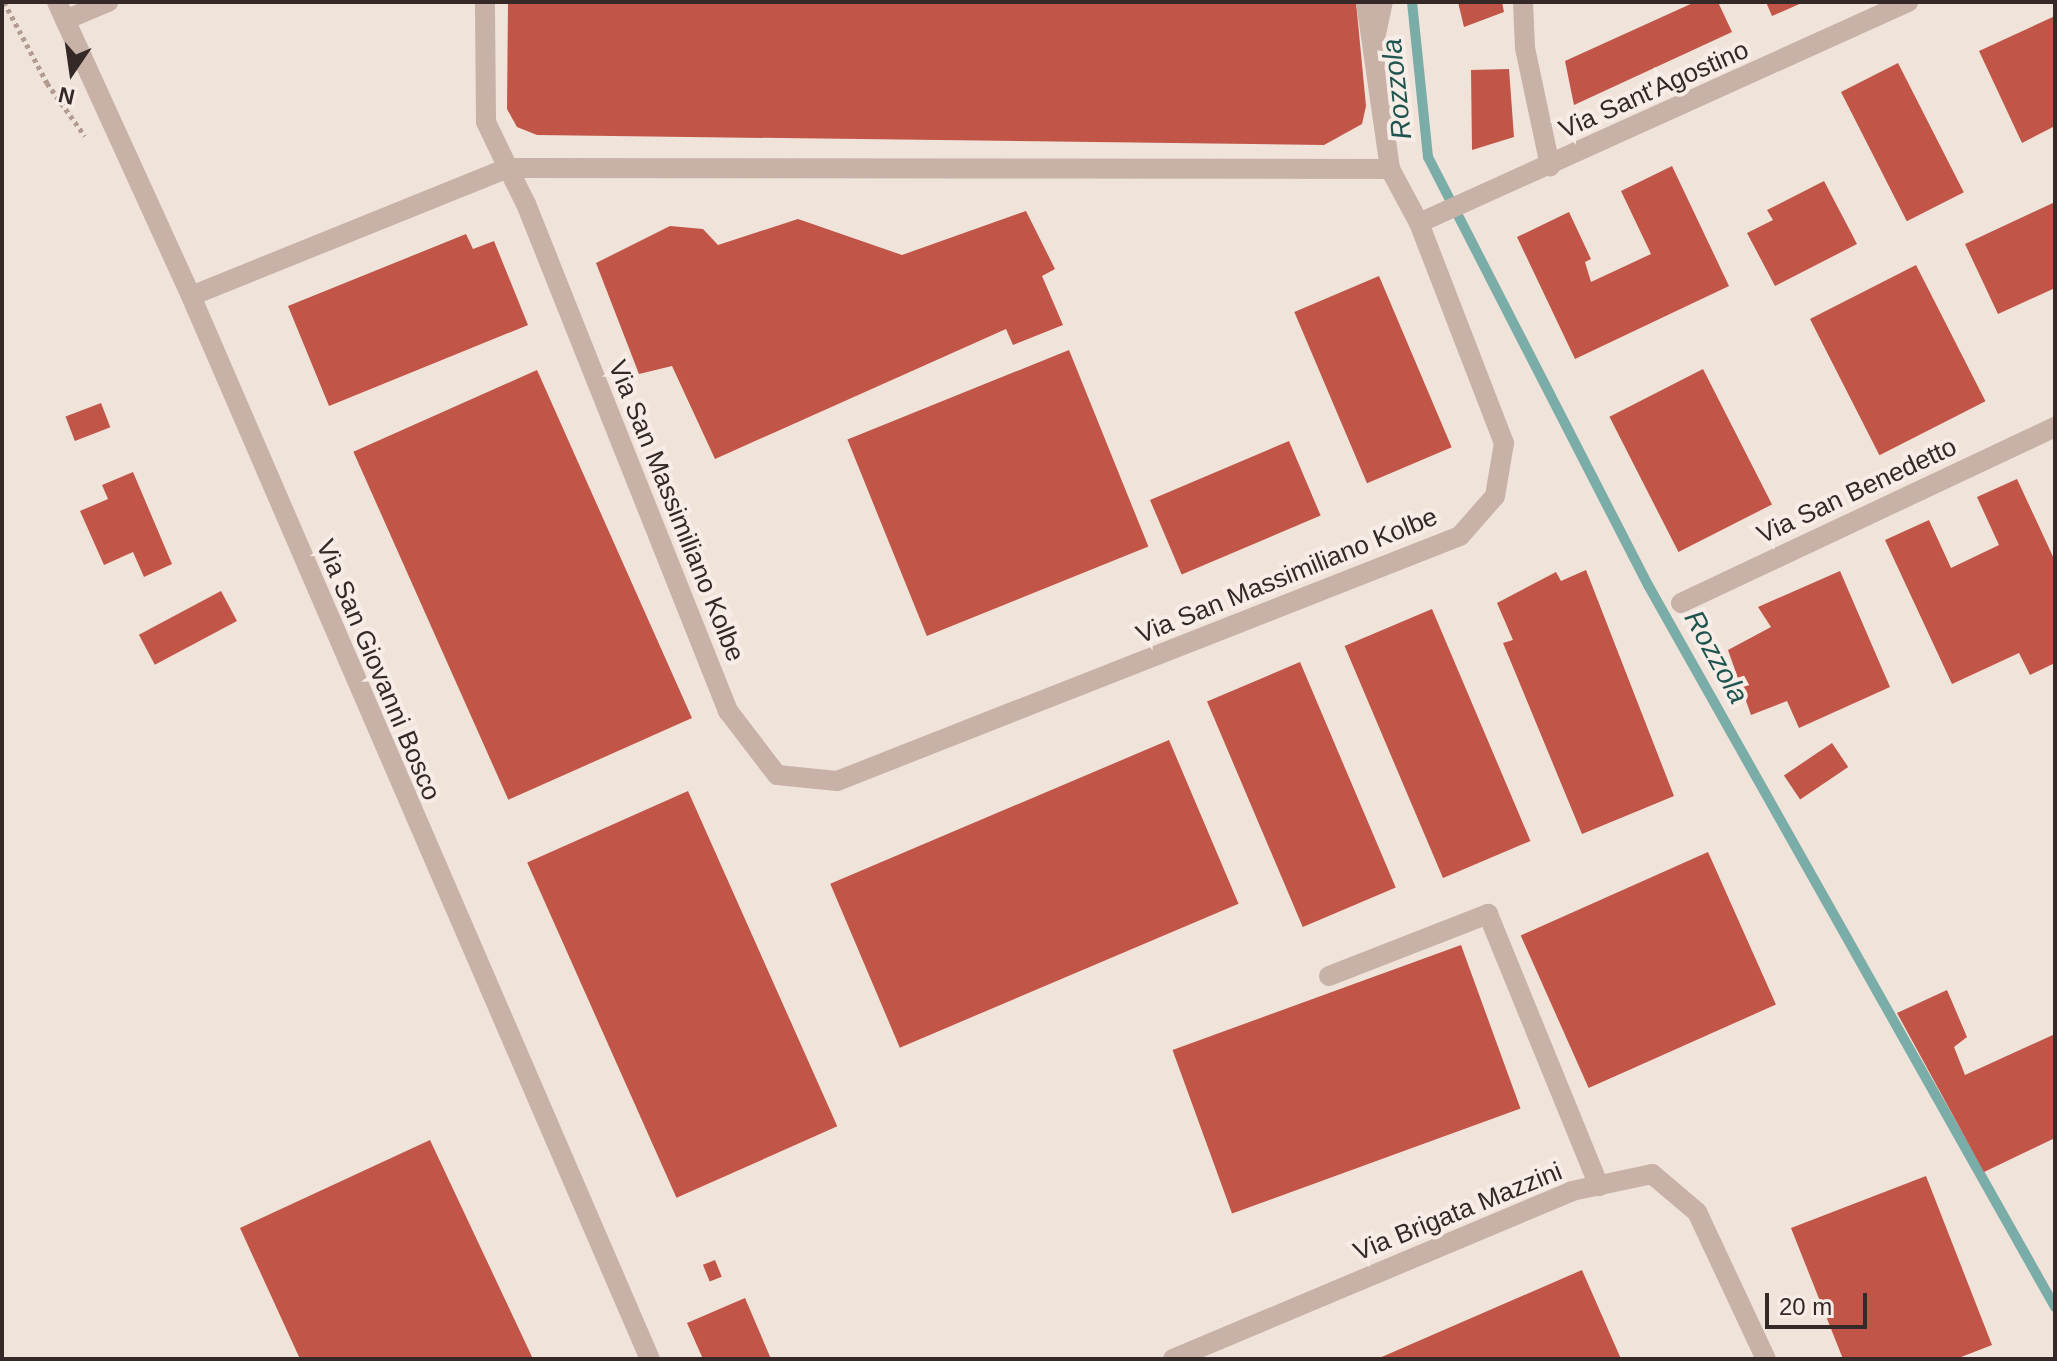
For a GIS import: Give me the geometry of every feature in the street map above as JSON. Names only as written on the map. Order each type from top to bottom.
[{"type":"street","points":[[61,11],[108,2]]},
{"type":"street","name":"Via San Massimiliano Kolbe","points":[[485,2],[486,122],[508,168],[728,711],[777,775],[837,781],[1460,536],[1495,496],[1504,443],[1419,223],[1390,169]]},
{"type":"street","points":[[191,296],[508,168],[1390,169],[1366,2]]},
{"type":"street","points":[[1374,46],[1383,2]]},
{"type":"street","points":[[1523,2],[1525,48],[1550,166]]},
{"type":"street","name":"Via Sant'Agostino","points":[[1419,223],[1908,2]]},
{"type":"street","name":"Via San Giovanni Bosco","points":[[61,11],[191,296],[650,1359]]},
{"type":"street","name":"Via San Benedetto","points":[[1681,603],[2055,427]]},
{"type":"street","points":[[1329,976],[1488,914],[1599,1186]]},
{"type":"street","name":"Via Brigata Mazzini","points":[[1173,1359],[1572,1191],[1652,1174],[1697,1212],[1766,1359]]},
{"type":"building","points":[[508,2],[1356,2],[1366,106],[1362,124],[1324,145],[537,135],[517,127],[507,109]]},
{"type":"building","points":[[1458,2],[1502,2],[1504,12],[1464,27]]},
{"type":"building","points":[[1695,2],[1718,2],[1732,32],[1574,105],[1565,61]]},
{"type":"building","points":[[1766,2],[1804,2],[1772,16]]},
{"type":"building","points":[[2055,16],[2055,126],[2022,143],[1979,51]]},
{"type":"building","points":[[1898,63],[1964,192],[1907,221],[1841,92]]},
{"type":"building","points":[[1509,69],[1514,137],[1472,150],[1471,70]]},
{"type":"building","points":[[1672,166],[1729,286],[1575,359],[1517,237],[1569,212],[1591,259],[1585,262],[1591,282],[1651,254],[1621,191]]},
{"type":"building","points":[[1824,181],[1857,244],[1775,286],[1747,233],[1773,220],[1767,210]]},
{"type":"building","points":[[2055,202],[2055,288],[1998,314],[1965,244]]},
{"type":"building","points":[[1026,211],[1055,269],[1042,276],[1063,325],[1013,345],[1006,329],[715,459],[672,366],[639,374],[596,263],[670,226],[703,229],[718,245],[798,219],[902,255]]},
{"type":"building","points":[[466,234],[473,249],[494,241],[528,325],[329,406],[288,306]]},
{"type":"building","points":[[1916,265],[1985,401],[1879,455],[1810,319]]},
{"type":"building","points":[[1379,276],[1452,447],[1367,483],[1294,312]]},
{"type":"building","points":[[1069,350],[1148,547],[927,636],[847,440]]},
{"type":"building","points":[[1703,369],[1772,504],[1678,552],[1609,417]]},
{"type":"building","points":[[537,370],[692,718],[508,800],[353,452]]},
{"type":"building","points":[[101,403],[110,427],[75,441],[66,417]]},
{"type":"building","points":[[1289,441],[1321,516],[1182,575],[1150,500]]},
{"type":"building","points":[[133,472],[172,564],[144,577],[133,552],[104,565],[80,511],[108,499],[102,485]]},
{"type":"building","points":[[2017,479],[2055,561],[2055,663],[2030,675],[2019,653],[1952,684],[1885,540],[1929,520],[1951,568],[1999,545],[1977,497]]},
{"type":"building","points":[[1586,570],[1674,796],[1582,834],[1503,643],[1513,640],[1497,603],[1556,572],[1561,581]]},
{"type":"building","points":[[1840,571],[1890,687],[1799,728],[1787,701],[1751,715],[1728,650],[1771,627],[1758,607]]},
{"type":"building","points":[[221,591],[237,621],[155,665],[139,635]]},
{"type":"building","points":[[1432,609],[1530,841],[1443,878],[1345,646]]},
{"type":"building","points":[[1300,662],[1396,888],[1303,927],[1207,701]]},
{"type":"building","points":[[1169,740],[1239,904],[900,1048],[830,884]]},
{"type":"building","points":[[1832,743],[1848,767],[1800,799],[1784,775]]},
{"type":"building","points":[[688,791],[837,1126],[676,1198],[527,863]]},
{"type":"building","points":[[1708,852],[1776,1005],[1589,1088],[1521,935]]},
{"type":"building","points":[[1461,945],[1521,1109],[1232,1214],[1173,1050]]},
{"type":"building","points":[[1947,990],[1967,1037],[1954,1047],[1965,1075],[2055,1034],[2055,1138],[1984,1172],[1897,1013]]},
{"type":"building","points":[[430,1140],[533,1359],[300,1359],[240,1228]]},
{"type":"building","points":[[1926,1176],[1992,1345],[1956,1359],[1843,1359],[1791,1228]]},
{"type":"building","points":[[715,1260],[722,1277],[710,1282],[703,1265]]},
{"type":"building","points":[[1582,1270],[1621,1359],[1377,1359]]},
{"type":"building","points":[[745,1298],[771,1359],[703,1359],[687,1323]]},
{"type":"waterway","name":"Rozzola","points":[[1412,2],[1428,157],[1648,585],[2055,1307]]}]
